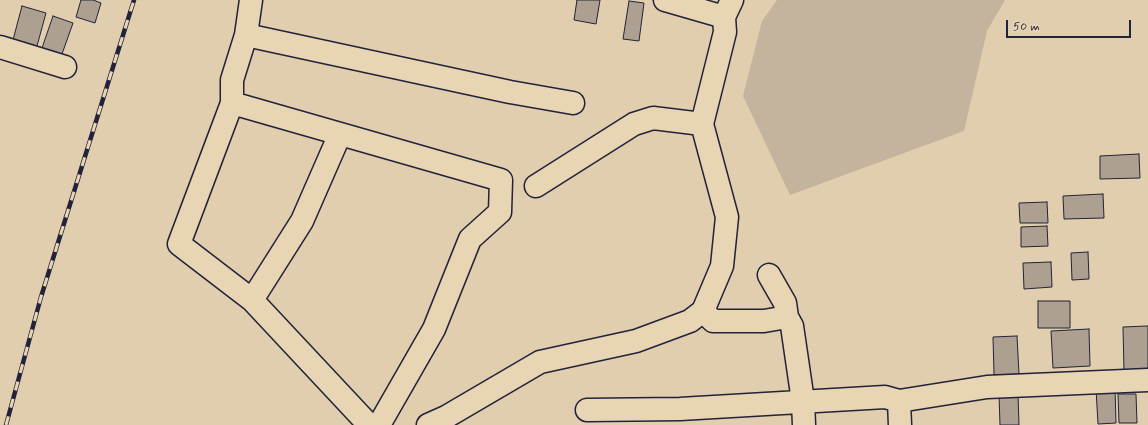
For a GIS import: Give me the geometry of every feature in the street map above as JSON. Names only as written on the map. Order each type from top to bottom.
[{"type":"street","points":[[251,0],[246,35],[232,80],[232,103],[179,244],[252,300],[369,425]]},
{"type":"street","points":[[428,425],[446,417],[540,362],[636,340],[690,321],[703,311],[722,266],[727,217],[702,124],[725,32],[728,9],[665,0]]},
{"type":"street","points":[[246,35],[510,92],[573,103]]},
{"type":"street","points":[[0,47],[65,67]]},
{"type":"street","points":[[232,103],[501,180],[500,212],[470,238],[434,329],[379,425]]},
{"type":"street","points":[[536,186],[634,124],[653,118],[702,124]]},
{"type":"street","points":[[252,300],[302,221],[340,134]]},
{"type":"street","points":[[769,275],[785,303],[787,317],[792,326],[803,401],[804,425]]},
{"type":"street","points":[[703,311],[714,321],[764,321],[787,317]]},
{"type":"street","points":[[587,410],[680,417],[803,401],[884,397],[899,401],[987,387],[1148,380]]},
{"type":"street","points":[[899,401],[900,425]]},
{"type":"shaded area","points":[[777,0],[1005,0],[987,31],[964,131],[790,195],[743,96],[762,21]]},
{"type":"building","points":[[81,0],[93,0],[101,3],[95,23],[76,17]]},
{"type":"building","points":[[577,0],[600,0],[596,24],[574,20]]},
{"type":"building","points":[[629,1],[644,3],[639,41],[623,39]]},
{"type":"building","points":[[22,6],[46,13],[37,46],[13,40]]},
{"type":"building","points":[[53,16],[73,23],[62,54],[42,48]]},
{"type":"building","points":[[1139,154],[1140,178],[1100,179],[1100,156]]},
{"type":"building","points":[[1103,194],[1104,218],[1064,219],[1063,196]]},
{"type":"building","points":[[1047,202],[1048,223],[1020,223],[1019,203]]},
{"type":"building","points":[[1047,226],[1048,246],[1021,247],[1021,227]]},
{"type":"building","points":[[1088,252],[1089,279],[1072,280],[1071,253]]},
{"type":"building","points":[[1051,262],[1052,287],[1024,289],[1023,263]]},
{"type":"building","points":[[1038,301],[1070,301],[1070,328],[1038,328]]},
{"type":"building","points":[[1148,326],[1148,370],[1124,371],[1123,327]]},
{"type":"building","points":[[1089,329],[1090,366],[1053,368],[1051,331]]},
{"type":"building","points":[[1017,336],[1019,374],[994,375],[993,337]]},
{"type":"building","points":[[1115,388],[1116,423],[1098,424],[1096,389]]},
{"type":"building","points":[[999,394],[1018,394],[1019,425],[1000,425]]},
{"type":"building","points":[[1118,394],[1136,394],[1137,423],[1119,423]]},
{"type":"railway","points":[[6,425],[41,297],[134,0]]}]
